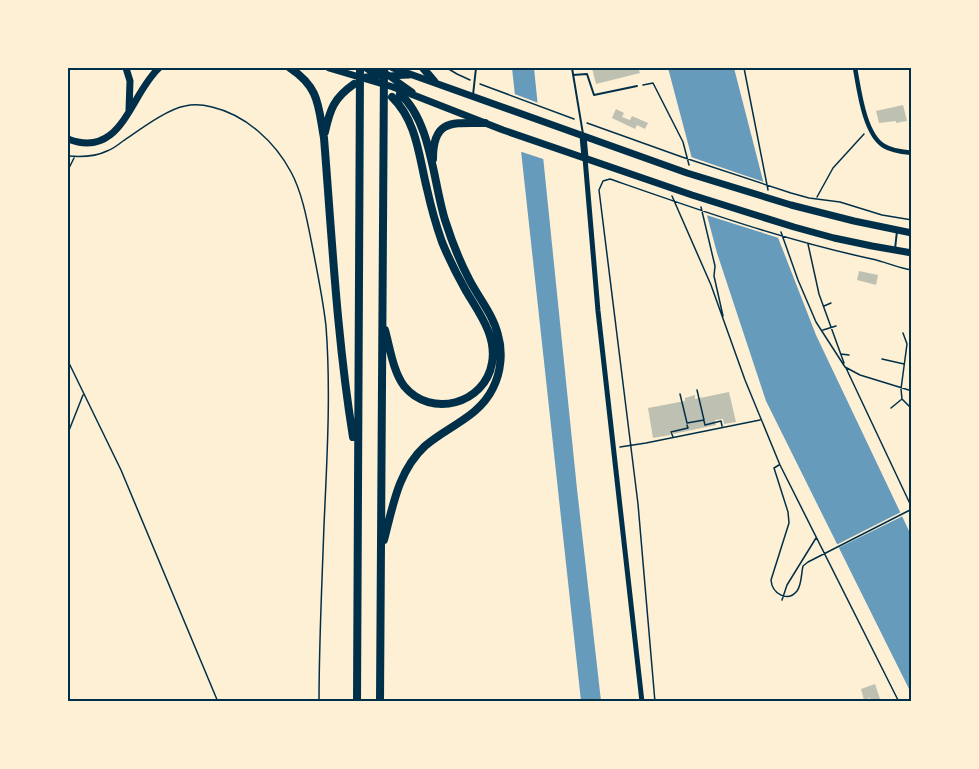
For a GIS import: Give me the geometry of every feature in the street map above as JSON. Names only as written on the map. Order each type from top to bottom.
[{"type":"highway","points":[[290,68],[304,79],[317,98],[324,138],[341,348],[357,461]]},
{"type":"highway","points":[[357,702],[360,68]]},
{"type":"highway","points":[[423,68],[434,81]]},
{"type":"highway","points":[[380,702],[386,71]]},
{"type":"highway","points":[[382,318],[396,371],[404,385],[415,396],[436,404],[452,404],[466,399],[479,389],[488,377],[493,354],[490,339],[485,324],[458,276],[440,236],[431,208],[416,141],[411,124],[402,108],[397,83]]},
{"type":"highway","points":[[381,552],[397,489],[408,466],[415,456],[433,440],[465,420],[481,406],[493,388],[500,368],[500,347],[495,326],[468,277],[452,239],[421,125],[413,107],[397,83]]},
{"type":"highway","points":[[324,138],[331,109],[338,97],[354,84]]},
{"type":"highway","points":[[434,174],[434,144],[437,133],[448,125],[485,123]]},
{"type":"main road","points":[[126,68],[130,81],[129,112]]},
{"type":"main road","points":[[68,139],[93,142],[107,137],[118,128],[159,68]]},
{"type":"main road","points":[[329,68],[366,79],[397,83],[414,76],[434,81],[570,132],[687,172],[791,205],[912,233]]},
{"type":"main road","points":[[366,68],[378,72],[419,97],[570,154],[794,227],[876,247],[912,253]]},
{"type":"main road","points":[[354,84],[378,72],[386,71],[397,83]]},
{"type":"main road","points":[[583,136],[585,158]]},
{"type":"street","points":[[855,68],[869,129],[875,139],[887,148],[912,153]]},
{"type":"street","points":[[585,158],[598,311],[642,702]]},
{"type":"lane","points":[[473,95],[476,68]]},
{"type":"lane","points":[[572,68],[583,136]]},
{"type":"lane","points":[[573,75],[587,74],[594,95],[637,86]]},
{"type":"lane","points":[[895,250],[897,231]]},
{"type":"path","points":[[744,68],[768,190]]},
{"type":"path","points":[[499,91],[569,117]]},
{"type":"path","points":[[68,156],[84,157],[106,152],[168,112],[185,106],[204,105],[226,112],[247,123],[268,140],[284,160],[297,184],[318,273],[327,349],[328,444],[319,702]]},
{"type":"path","points":[[582,121],[791,194],[847,203],[882,215],[912,220]]},
{"type":"path","points":[[817,198],[833,168],[869,129]]},
{"type":"path","points":[[619,149],[624,136]]},
{"type":"path","points":[[68,170],[74,156]]},
{"type":"path","points":[[655,702],[632,445],[599,190],[603,181],[609,179],[797,241],[912,270]]},
{"type":"path","points":[[675,202],[711,285],[745,381],[780,465],[898,702]]},
{"type":"path","points":[[880,227],[882,215]]},
{"type":"path","points":[[781,232],[816,322],[845,367],[860,375],[912,391]]},
{"type":"path","points":[[780,465],[774,468],[788,512],[789,524],[771,580],[773,589],[782,596],[794,594],[797,591],[803,566],[808,562],[912,509],[845,367],[823,306],[808,244]]},
{"type":"path","points":[[874,259],[876,247]]},
{"type":"path","points":[[823,306],[831,303]]},
{"type":"path","points":[[822,331],[837,326]]},
{"type":"path","points":[[903,333],[907,344],[901,388],[902,399],[912,409]]},
{"type":"path","points":[[840,354],[849,355]]},
{"type":"path","points":[[882,359],[904,364]]},
{"type":"path","points":[[68,361],[122,470],[218,702]]},
{"type":"path","points":[[697,390],[705,424],[721,421],[723,428]]},
{"type":"path","points":[[673,438],[671,432],[688,428],[680,393]]},
{"type":"path","points":[[68,433],[83,395]]},
{"type":"path","points":[[891,408],[902,399]]},
{"type":"path","points":[[687,423],[704,420]]},
{"type":"path","points":[[614,448],[761,420]]},
{"type":"path","points":[[782,600],[787,585],[816,537]]},
{"type":"water","points":[[512,68],[534,68],[601,701],[581,701]]},
{"type":"water","points":[[668,68],[734,68],[777,235],[816,335],[911,535],[911,693],[766,401],[717,253]]},
{"type":"pier","points":[[512,93],[541,104],[546,160],[519,151]]},
{"type":"pier","points":[[688,156],[767,183],[782,239],[703,214]]},
{"type":"pier","points":[[903,511],[905,515],[836,549],[834,546]]},
{"type":"building","points":[[592,68],[638,68],[640,73],[596,84]]},
{"type":"building","points":[[903,105],[907,121],[879,123],[876,111]]},
{"type":"building","points":[[616,109],[624,113],[622,117],[630,120],[632,116],[648,123],[645,129],[637,125],[635,129],[612,118]]},
{"type":"building","points":[[859,271],[878,275],[876,285],[857,280]]},
{"type":"building","points":[[729,392],[736,422],[724,424],[723,419],[715,420],[716,425],[673,434],[673,431],[670,435],[653,438],[648,408],[685,401],[685,398],[695,395],[695,399]]},
{"type":"building","points":[[875,684],[881,702],[871,702],[870,698],[864,700],[861,689]]}]
